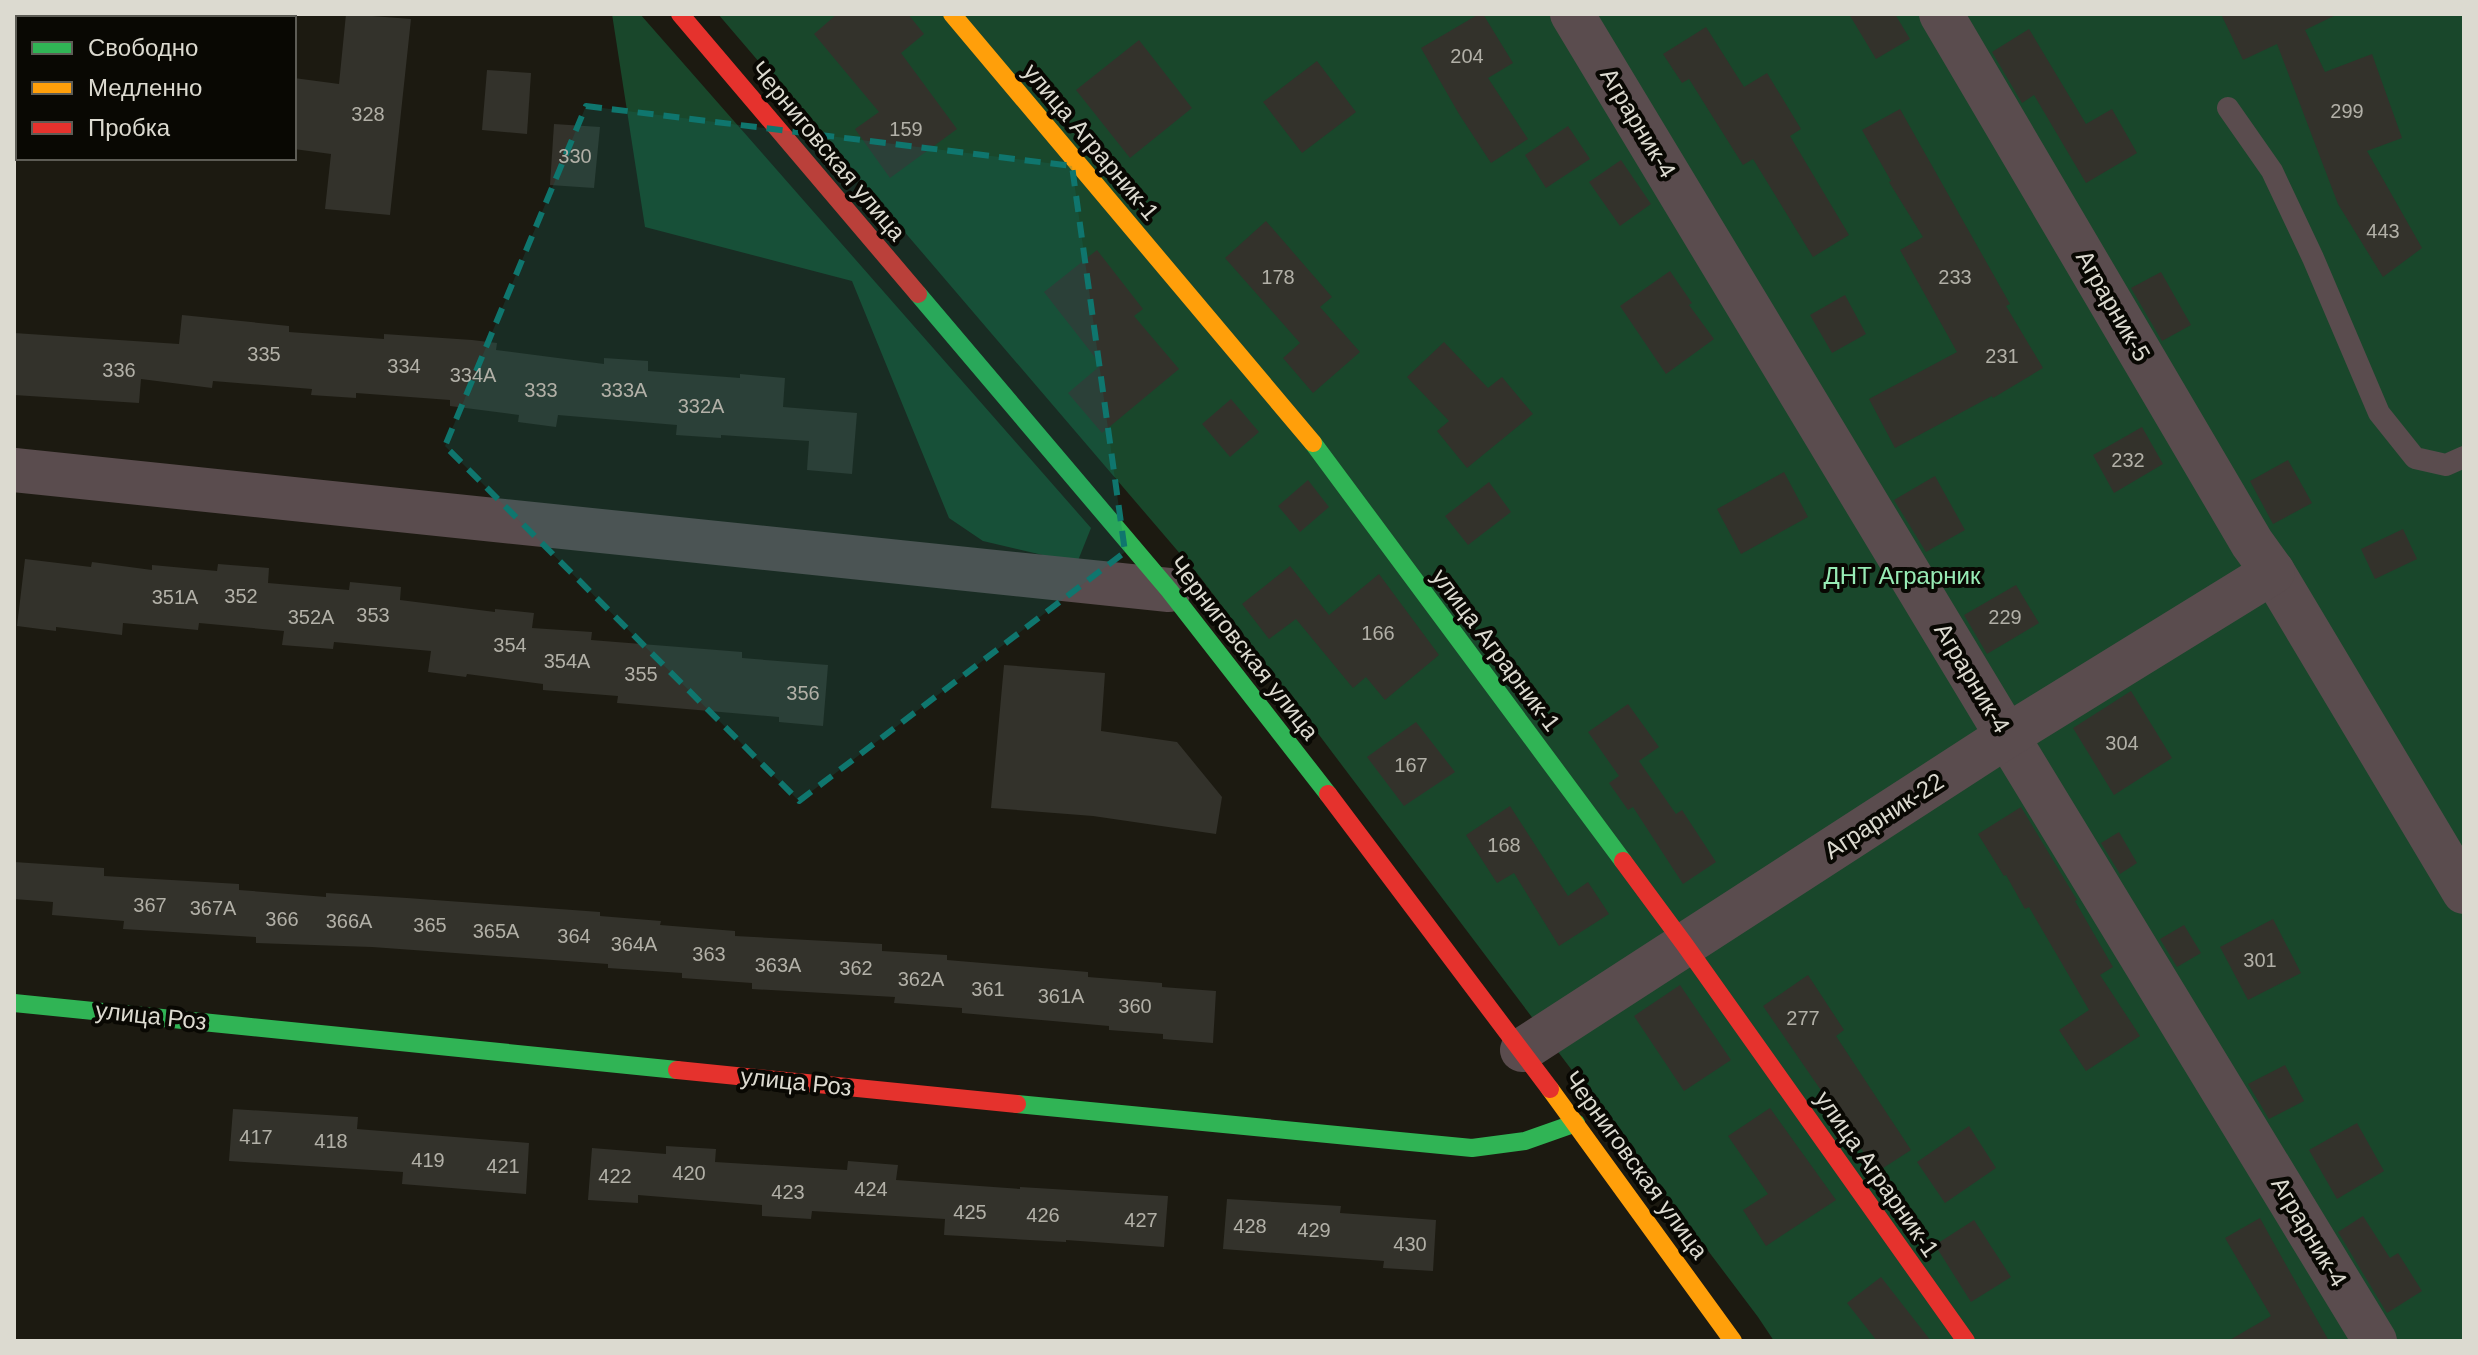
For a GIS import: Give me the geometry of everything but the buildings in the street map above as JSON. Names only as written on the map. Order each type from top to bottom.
[{"type":"street","name":"Черниговская улица","points":[[680,14],[1169,590],[1522,1050],[1733,1341]]},
{"type":"street","name":"улица Аграрник-1","points":[[952,14],[1304,431],[1685,945],[1966,1341]]},
{"type":"street","name":"Аграрник-4","points":[[1572,14],[2375,1341]]},
{"type":"street","name":"Аграрник-5","points":[[1941,14],[2252,543],[2261,579],[2464,892]]},
{"type":"street","points":[[14,470],[1169,590]]},
{"type":"street","name":"Аграрник-22","points":[[1522,1050],[2007,736],[2261,579]]},
{"type":"street","name":"улица Роз","points":[[14,1003],[1414,1144],[1472,1148],[1525,1141],[1576,1123]]},
{"type":"lane","points":[[2228,108],[2272,171],[2379,413],[2415,458],[2446,465],[2464,457]]},
{"type":"highlighted area","points":[[586,106],[1072,166],[1125,552],[799,801],[445,446]]},
{"type":"green space","points":[[612,14],[640,14],[1091,528],[1077,563],[983,541],[949,518],[852,281],[645,227]]},
{"type":"green space","name":"ДНТ Аграрник","points":[[718,14],[2464,14],[2464,1341],[1774,1341],[1200,577]]},
{"type":"traffic: fast","points":[[918,294],[1169,590],[1328,794]]},
{"type":"traffic: fast","points":[[1313,443],[1623,861]]},
{"type":"traffic: fast","points":[[14,1003],[677,1070]]},
{"type":"traffic: fast","points":[[1017,1104],[1472,1148],[1525,1141],[1576,1123]]},
{"type":"traffic: slow","points":[[952,14],[1313,443]]},
{"type":"traffic: slow","points":[[1550,1089],[1733,1341]]},
{"type":"traffic: jam","points":[[680,14],[918,294]]},
{"type":"traffic: jam","points":[[1328,794],[1550,1089]]},
{"type":"traffic: jam","points":[[1623,861],[1966,1341]]},
{"type":"traffic: jam","points":[[677,1070],[1017,1104]]}]
